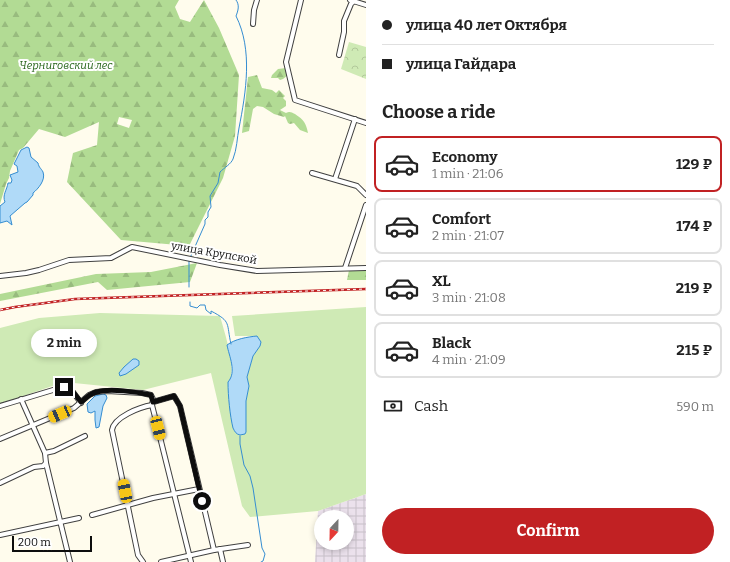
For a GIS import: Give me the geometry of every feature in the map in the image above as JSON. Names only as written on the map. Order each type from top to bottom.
[{"type":"street","points":[[253,24],[254,10],[257,0]]},
{"type":"street","points":[[301,0],[286,62],[295,100],[366,123]]},
{"type":"street","points":[[338,55],[344,32],[344,21],[353,0],[366,5]]},
{"type":"street","points":[[335,179],[355,119]]},
{"type":"street","points":[[312,173],[357,186],[366,195]]},
{"type":"street","points":[[345,268],[366,206]]},
{"type":"street","name":"улица Крупской","points":[[0,276],[39,270],[69,260],[111,258],[132,247],[220,266],[257,271],[366,268]]},
{"type":"street","points":[[0,406],[64,387],[73,392],[81,402]]},
{"type":"street","points":[[0,439],[74,408],[89,395],[96,392],[107,391],[151,395],[191,562]]},
{"type":"street","points":[[143,562],[138,555],[112,430],[115,422],[138,409],[174,396],[180,406],[214,550]]},
{"type":"street","points":[[21,399],[45,453],[46,463],[70,562]]},
{"type":"street","points":[[45,453],[54,451],[86,436]]},
{"type":"street","points":[[0,483],[34,467],[43,466],[46,463]]},
{"type":"street","points":[[92,515],[174,493],[199,489]]},
{"type":"street","points":[[0,535],[79,518]]},
{"type":"street","points":[[161,562],[214,550],[248,545]]},
{"type":"street","points":[[220,549],[223,562]]},
{"type":"shaded area","points":[[366,494],[366,562],[315,562],[316,550],[354,550],[354,510],[321,510]]},
{"type":"green space","name":"Черниговский лес","points":[[0,0],[179,0],[175,7],[180,19],[190,22],[204,0],[219,28],[239,75],[235,136],[223,178],[189,246],[121,240],[67,182],[73,153],[97,145],[99,122],[65,137],[39,129],[23,148],[19,150],[10,171],[0,204]],"holes":[[[119,117],[132,120],[129,128],[117,124]]]},
{"type":"green space","points":[[349,42],[366,47],[366,79],[341,69]]},
{"type":"green space","points":[[286,68],[288,75],[283,79],[280,80],[278,78],[271,78],[278,69]]},
{"type":"green space","points":[[257,75],[262,88],[272,90],[276,93],[279,90],[285,96],[283,98],[286,101],[286,106],[280,110],[286,113],[291,112],[301,118],[308,133],[300,130],[294,123],[288,123],[285,116],[274,114],[263,107],[257,106],[253,109],[249,131],[242,133],[248,77]]},
{"type":"green space","points":[[197,263],[190,282],[107,290],[98,282],[0,301],[0,294],[96,274],[151,272]]},
{"type":"green space","points":[[349,270],[366,270],[366,280],[347,280]]},
{"type":"green space","points":[[366,307],[366,494],[321,510],[314,510],[314,511],[250,517],[242,506],[211,373],[143,390],[64,382],[0,404],[0,328],[39,318],[100,313],[220,316],[231,360],[232,370],[228,383],[233,428],[236,433],[240,435],[245,434],[246,401],[249,386],[247,377],[253,356],[260,346],[260,340],[257,336],[235,336],[232,316]]},
{"type":"water","points":[[27,147],[29,148],[31,157],[38,163],[43,172],[44,175],[42,181],[27,202],[10,216],[12,225],[7,221],[0,223],[0,206],[5,202],[4,195],[8,183],[11,183],[12,180],[10,175],[18,172],[17,166],[14,164],[21,150]]},
{"type":"water","points":[[257,336],[261,342],[253,356],[247,377],[249,386],[246,401],[246,432],[245,434],[240,435],[236,433],[233,428],[230,412],[228,382],[231,378],[232,369],[227,345],[237,340]]},
{"type":"water","points":[[133,359],[139,361],[139,365],[126,374],[120,376],[119,373]]},
{"type":"water","points":[[103,394],[106,395],[107,398],[103,406],[99,427],[96,428],[95,411],[91,413],[88,412],[87,404],[95,396]]},
{"type":"waterway","points":[[190,258],[205,224],[205,220],[208,217],[208,212],[211,207],[210,196],[218,183],[220,172],[232,161],[236,147],[246,86],[245,43],[236,16],[238,10],[236,0]]},
{"type":"waterway","points":[[189,261],[189,287]]},
{"type":"waterway","points":[[190,302],[190,306],[197,308],[200,305],[205,305],[206,310],[211,314],[211,311],[225,321],[228,327],[231,344]]},
{"type":"waterway","points":[[240,436],[244,465],[250,476],[253,488],[262,548],[265,554],[263,561],[261,562]]},
{"type":"railway","points":[[0,310],[75,299],[366,289]]},
{"type":"route","points":[[64,387],[73,392],[81,402],[89,395],[96,392],[107,391],[151,395],[153,402],[174,396],[180,406],[202,501]]}]
